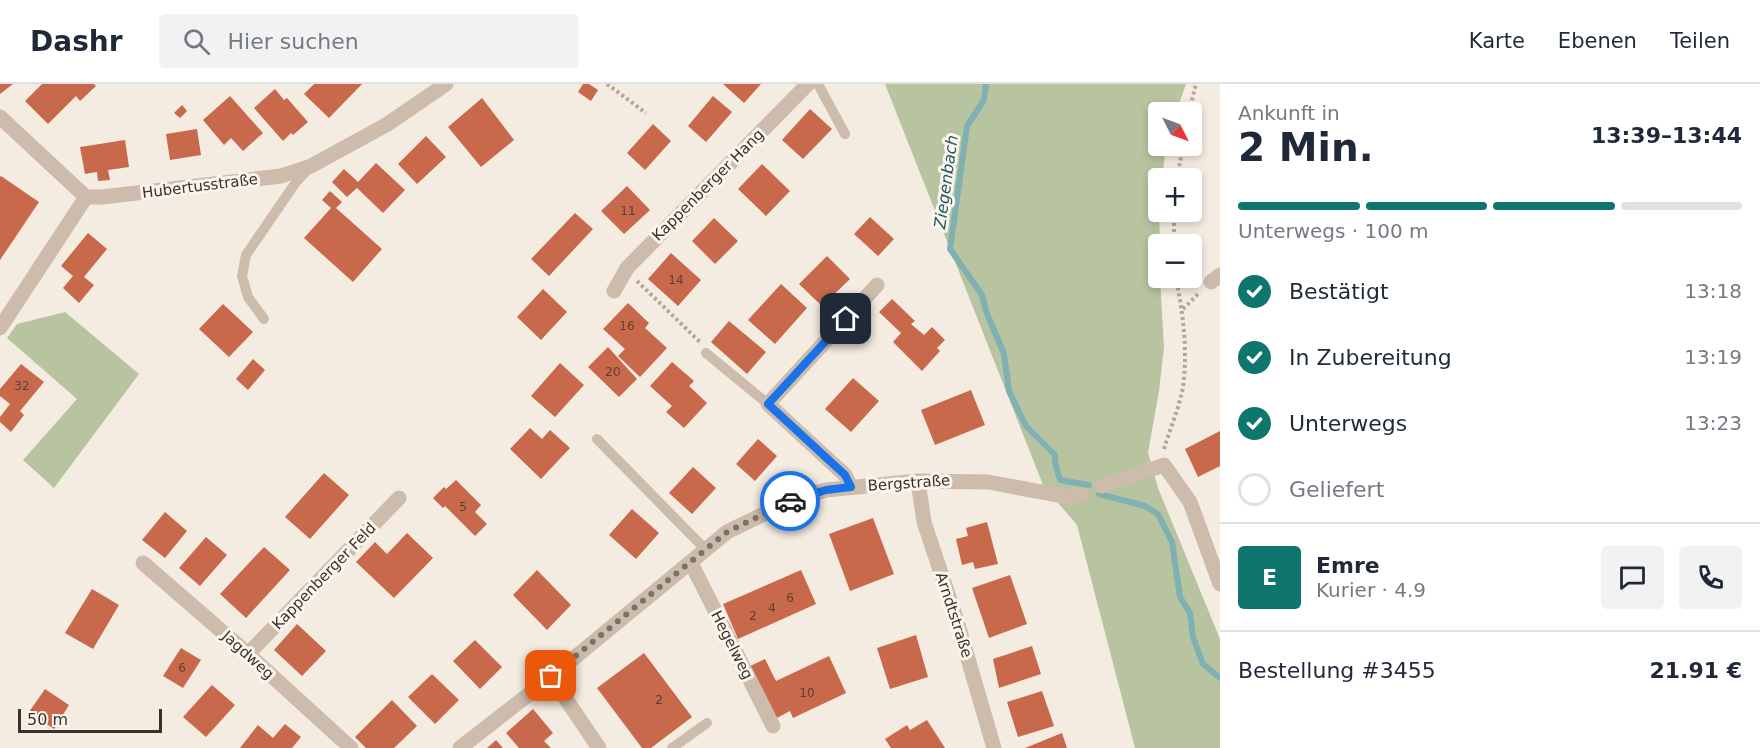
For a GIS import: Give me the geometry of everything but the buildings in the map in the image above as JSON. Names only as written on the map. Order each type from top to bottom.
[{"type":"street","name":"Hubertusstraße","points":[[86,197],[280,176],[310,166],[386,125],[446,84]]},
{"type":"street","name":"Kappenberger Hang","points":[[614,291],[627,268],[808,84]]},
{"type":"street","points":[[0,117],[86,197],[0,328]]},
{"type":"street","points":[[851,487],[845,475],[768,404],[877,285]]},
{"type":"street","points":[[1102,486],[1164,465],[1190,502],[1220,584]]},
{"type":"street","name":"Bergstraße","points":[[460,748],[727,532],[790,501],[826,490],[918,481],[972,480],[1068,497],[1082,495]]},
{"type":"street","name":"Arndtstraße","points":[[918,481],[924,522],[957,621],[994,748]]},
{"type":"street","name":"Kappenberger Feld","points":[[248,654],[399,498]]},
{"type":"street","name":"Jagdweg","points":[[143,563],[351,748]]},
{"type":"street","name":"Hegelweg","points":[[691,563],[773,726]]},
{"type":"street","points":[[551,676],[599,748]]},
{"type":"lane","points":[[818,84],[845,134]]},
{"type":"lane","points":[[264,319],[248,297],[242,276],[246,255],[296,182],[310,166]]},
{"type":"lane","points":[[706,353],[768,404]]},
{"type":"lane","points":[[597,439],[705,550]]},
{"type":"lane","points":[[672,748],[707,723]]},
{"type":"path","points":[[607,84],[646,113]]},
{"type":"path","points":[[1192,102],[1196,84]]},
{"type":"path","points":[[627,268],[640,286],[699,338],[706,353]]},
{"type":"path","points":[[1182,309],[1216,279]]},
{"type":"path","points":[[1164,465],[1163,451],[1182,389],[1186,348],[1178,288]]},
{"type":"green space","points":[[885,84],[1186,84],[1180,102],[1148,102],[1148,156],[1165,156],[1163,168],[1148,168],[1148,222],[1159,222],[1160,234],[1148,234],[1148,288],[1161,288],[1164,347],[1148,453],[1158,488],[1220,639],[1220,748],[1135,748],[1077,525],[1043,485]]},
{"type":"green space","points":[[65,312],[139,374],[54,488],[23,460],[77,399],[7,338],[17,324]]},
{"type":"waterway","name":"Ziegenbach","points":[[986,84],[984,100],[967,126],[950,249],[982,295],[986,311],[1004,354],[1009,391],[1026,426],[1055,455],[1060,480],[1089,485]]},
{"type":"waterway","name":"Ziegenbach","points":[[1099,494],[1145,506],[1158,514],[1172,542],[1180,597],[1190,613],[1193,637],[1203,664],[1220,678]]},
{"type":"way so far","points":[[551,676],[727,532],[790,501]]},
{"type":"route","points":[[790,501],[826,490],[851,487],[845,475],[768,404],[846,319]]}]
